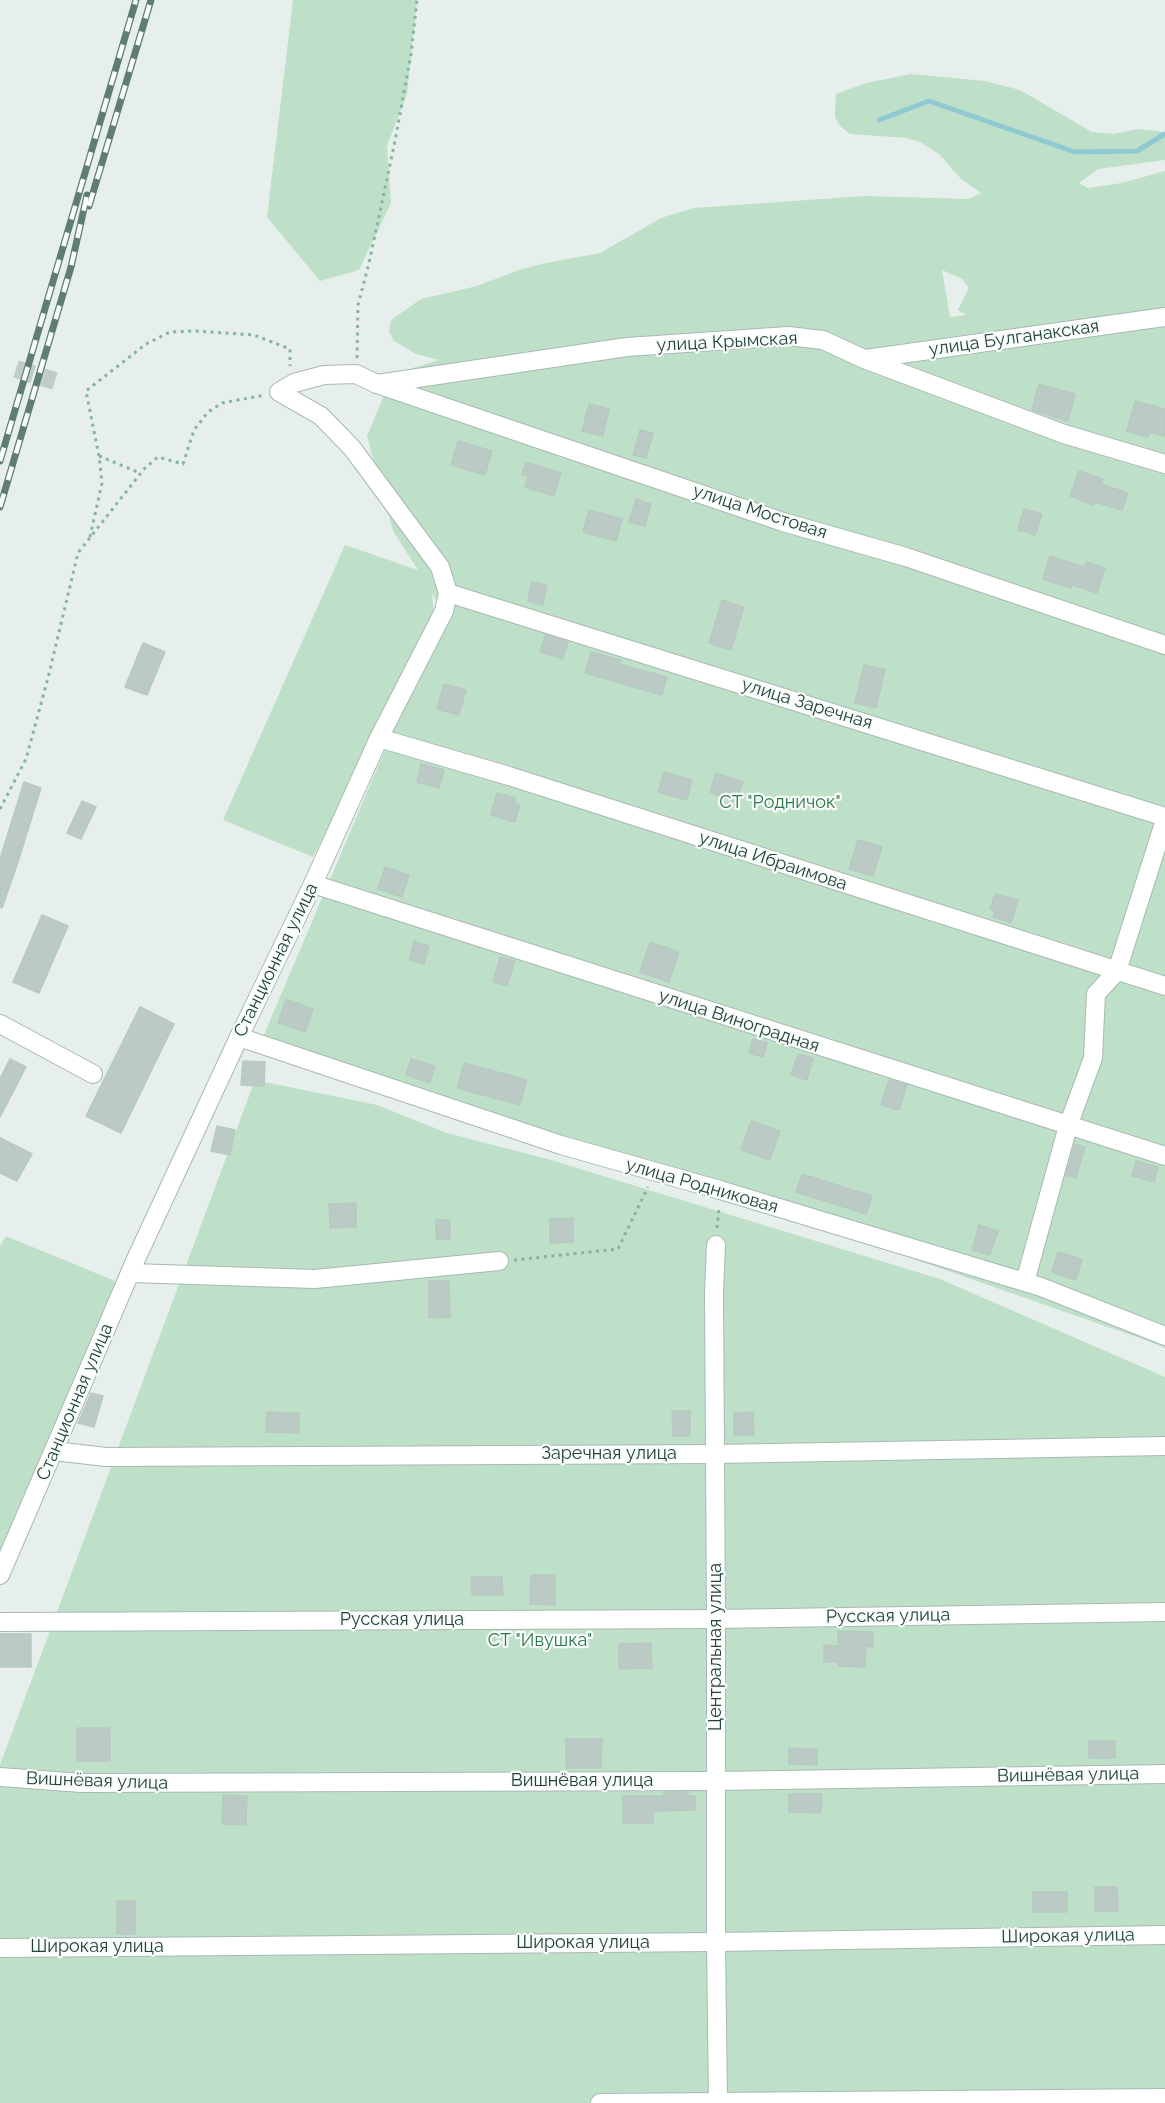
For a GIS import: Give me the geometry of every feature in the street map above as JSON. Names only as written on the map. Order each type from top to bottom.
[{"type":"street","name":"улица Булганакская","points":[[864,359],[1165,317]]},
{"type":"street","name":"улица Крымская","points":[[377,384],[627,347],[788,336],[823,340],[864,359],[1064,434],[1165,464]]},
{"type":"street","name":"улица Мостовая","points":[[356,374],[377,384],[783,522],[906,557],[1165,645]]},
{"type":"street","points":[[356,374],[324,375],[294,382],[279,392],[321,416],[352,448],[440,567],[448,593]]},
{"type":"street","name":"Станционная улица","points":[[0,1575],[131,1274],[239,1037],[313,884],[379,738],[444,611],[448,593]]},
{"type":"street","name":"улица Заречная","points":[[448,593],[1165,819]]},
{"type":"street","name":"улица Ибраимова","points":[[379,738],[509,776],[1165,986]]},
{"type":"street","points":[[1025,1282],[1068,1126],[1093,1059],[1096,994],[1118,971],[1165,819]]},
{"type":"street","name":"улица Виноградная","points":[[313,884],[1165,1156]]},
{"type":"street","points":[[0,1024],[93,1074]]},
{"type":"street","name":"улица Родниковая","points":[[239,1037],[561,1145],[720,1190],[1041,1287],[1165,1336]]},
{"type":"street","name":"Центральная улица","points":[[716,1245],[714,1293],[715,1781],[718,2102]]},
{"type":"street","points":[[131,1274],[315,1279],[499,1261]]},
{"type":"street","name":"Заречная улица","points":[[54,1451],[106,1456],[715,1454],[1165,1446]]},
{"type":"street","name":"Русская улица","points":[[0,1622],[716,1618],[1165,1612]]},
{"type":"street","name":"Вишнёвая улица","points":[[0,1778],[82,1783],[715,1781],[1165,1774]]},
{"type":"street","name":"Широкая улица","points":[[0,1948],[716,1942],[1165,1935]]},
{"type":"street","points":[[600,2103],[1165,2098]]},
{"type":"path","points":[[356,374],[358,304],[395,141],[411,54],[417,0]]},
{"type":"path","points":[[0,809],[26,759],[78,553],[140,472],[158,457],[183,464],[194,430],[208,412],[222,403],[279,392],[289,371],[290,350],[254,335],[194,331],[170,332],[146,344],[86,391],[102,483],[90,537]]},
{"type":"path","points":[[99,456],[140,472]]},
{"type":"path","points":[[499,1261],[618,1249],[655,1172]]},
{"type":"path","points":[[716,1245],[720,1190]]},
{"type":"green space","points":[[293,0],[417,0],[407,94],[387,146],[391,203],[359,270],[320,281],[267,217]]},
{"type":"green space","name":"СТ \"Родничок\"","points":[[911,74],[985,81],[1020,90],[1092,132],[1113,134],[1138,129],[1165,132],[1165,160],[1098,169],[1079,183],[1088,188],[1122,183],[1165,171],[1165,1348],[754,1203],[263,1037],[444,611],[432,594],[435,626],[313,857],[223,820],[345,545],[418,570],[393,531],[367,436],[393,374],[439,360],[416,354],[394,341],[389,332],[391,320],[421,299],[477,286],[522,269],[600,253],[661,218],[694,208],[864,196],[969,199],[981,193],[961,179],[939,154],[920,142],[907,138],[850,134],[840,126],[835,117],[836,94],[866,83]],"holes":[[[942,270],[962,279],[969,288],[958,310],[966,315],[950,317]]]},
{"type":"green space","name":"СТ \"Ивушка\"","points":[[255,1080],[377,1105],[447,1133],[551,1160],[940,1279],[1165,1377],[1165,2103],[0,2103],[0,1765]]},
{"type":"green space","points":[[6,1236],[120,1283],[0,1562],[0,1246]]},
{"type":"building","points":[[1039,384],[1075,394],[1068,421],[1032,410]]},
{"type":"building","points":[[1135,401],[1165,409],[1165,436],[1150,432],[1148,437],[1127,431]]},
{"type":"building","points":[[589,404],[609,409],[603,436],[582,431]]},
{"type":"building","points":[[640,430],[653,433],[646,458],[633,455]]},
{"type":"building","points":[[458,441],[492,451],[485,475],[451,465]]},
{"type":"building","points":[[526,462],[561,473],[554,496],[525,487],[528,476],[522,474]]},
{"type":"building","points":[[1079,471],[1103,479],[1101,484],[1128,493],[1122,510],[1095,502],[1094,505],[1070,496]]},
{"type":"building","points":[[636,499],[651,504],[645,526],[629,522]]},
{"type":"building","points":[[1024,509],[1042,514],[1035,535],[1018,530]]},
{"type":"building","points":[[589,510],[622,519],[616,541],[583,532]]},
{"type":"building","points":[[1050,556],[1084,567],[1086,562],[1105,568],[1097,593],[1043,579]]},
{"type":"building","points":[[532,582],[547,585],[543,605],[528,601]]},
{"type":"building","points":[[722,600],[744,607],[731,650],[709,643]]},
{"type":"building","points":[[545,635],[568,642],[563,659],[540,652]]},
{"type":"building","points":[[143,643],[165,652],[147,695],[125,687]]},
{"type":"building","points":[[591,652],[621,660],[619,664],[667,677],[662,695],[585,673]]},
{"type":"building","points":[[864,665],[885,670],[876,708],[855,703]]},
{"type":"building","points":[[444,684],[466,690],[459,715],[437,709]]},
{"type":"building","points":[[421,764],[444,770],[439,788],[417,782]]},
{"type":"building","points":[[664,772],[692,780],[687,800],[658,792]]},
{"type":"building","points":[[716,773],[743,782],[736,802],[710,792]]},
{"type":"building","points":[[24,782],[41,788],[2,908],[0,907],[0,859]]},
{"type":"building","points":[[497,793],[516,798],[514,803],[520,805],[515,822],[491,815]]},
{"type":"building","points":[[82,801],[96,807],[81,839],[67,833]]},
{"type":"building","points":[[858,840],[882,847],[873,876],[849,869]]},
{"type":"building","points":[[385,867],[409,875],[402,897],[378,889]]},
{"type":"building","points":[[995,894],[1018,900],[1011,923],[993,917],[995,911],[990,909]]},
{"type":"building","points":[[42,915],[68,926],[39,993],[13,982]]},
{"type":"building","points":[[414,941],[429,946],[424,964],[409,960]]},
{"type":"building","points":[[650,942],[679,952],[669,982],[640,972]]},
{"type":"building","points":[[500,957],[515,961],[507,986],[493,982]]},
{"type":"building","points":[[286,999],[313,1009],[305,1032],[278,1023]]},
{"type":"building","points":[[140,1007],[174,1024],[121,1133],[86,1116]]},
{"type":"building","points":[[753,1039],[767,1043],[763,1057],[749,1053]]},
{"type":"building","points":[[798,1054],[813,1058],[807,1080],[791,1075]]},
{"type":"building","points":[[10,1059],[26,1067],[0,1117],[0,1079]]},
{"type":"building","points":[[411,1059],[435,1066],[430,1083],[406,1075]]},
{"type":"building","points":[[243,1061],[265,1062],[264,1086],[241,1085]]},
{"type":"building","points":[[464,1063],[527,1080],[520,1105],[457,1088]]},
{"type":"building","points":[[889,1080],[907,1085],[899,1110],[881,1105]]},
{"type":"building","points":[[751,1121],[780,1131],[770,1160],[741,1150]]},
{"type":"building","points":[[217,1126],[235,1130],[230,1155],[211,1151]]},
{"type":"building","points":[[0,1138],[32,1154],[17,1181],[0,1173]]},
{"type":"building","points":[[1075,1144],[1085,1147],[1076,1178],[1066,1175]]},
{"type":"building","points":[[1136,1161],[1158,1167],[1154,1182],[1132,1176]]},
{"type":"building","points":[[802,1174],[872,1196],[866,1214],[796,1192]]},
{"type":"building","points":[[356,1203],[356,1227],[330,1228],[329,1204]]},
{"type":"building","points":[[573,1218],[573,1242],[550,1243],[550,1219]]},
{"type":"building","points":[[436,1220],[450,1220],[450,1239],[436,1239]]},
{"type":"building","points":[[979,1225],[998,1231],[990,1255],[972,1250]]},
{"type":"building","points":[[1058,1252],[1082,1259],[1076,1280],[1052,1272]]},
{"type":"building","points":[[429,1281],[449,1281],[450,1317],[429,1318]]},
{"type":"building","points":[[91,1393],[103,1396],[94,1427],[78,1423]]},
{"type":"building","points":[[672,1411],[690,1411],[690,1436],[673,1436]]},
{"type":"building","points":[[267,1412],[299,1413],[299,1433],[266,1432]]},
{"type":"building","points":[[753,1412],[754,1435],[734,1435],[734,1413]]},
{"type":"building","points":[[531,1575],[555,1575],[555,1605],[530,1604]]},
{"type":"building","points":[[471,1577],[502,1577],[503,1595],[472,1595]]},
{"type":"building","points":[[838,1631],[873,1632],[873,1647],[866,1646],[865,1667],[838,1666],[838,1662],[824,1662],[824,1645],[838,1646]]},
{"type":"building","points":[[0,1634],[31,1634],[31,1667],[0,1667]]},
{"type":"building","points":[[651,1643],[652,1668],[619,1669],[619,1644]]},
{"type":"building","points":[[77,1728],[110,1728],[110,1761],[77,1761]]},
{"type":"building","points":[[566,1739],[602,1739],[601,1768],[566,1768]]},
{"type":"building","points":[[1089,1741],[1115,1741],[1115,1758],[1089,1758]]},
{"type":"building","points":[[789,1748],[817,1749],[817,1765],[789,1764]]},
{"type":"building","points":[[664,1792],[688,1792],[688,1796],[695,1796],[695,1810],[653,1811],[653,1823],[623,1823],[623,1796],[664,1796]]},
{"type":"building","points":[[789,1794],[822,1794],[821,1813],[789,1812]]},
{"type":"building","points":[[223,1795],[247,1796],[246,1825],[222,1824]]},
{"type":"building","points":[[1095,1887],[1117,1887],[1118,1911],[1095,1911]]},
{"type":"building","points":[[1033,1892],[1067,1892],[1067,1912],[1033,1912]]},
{"type":"building","points":[[117,1901],[135,1901],[135,1934],[117,1934]]},
{"type":"waterway","points":[[879,120],[929,101],[1075,152],[1137,151],[1165,134]]},
{"type":"tunnel","points":[[16,369],[55,381]]},
{"type":"railway","points":[[0,461],[136,0]]},
{"type":"railway","points":[[89,206],[151,0]]},
{"type":"railway","points":[[0,507],[71,267],[87,195]]}]
